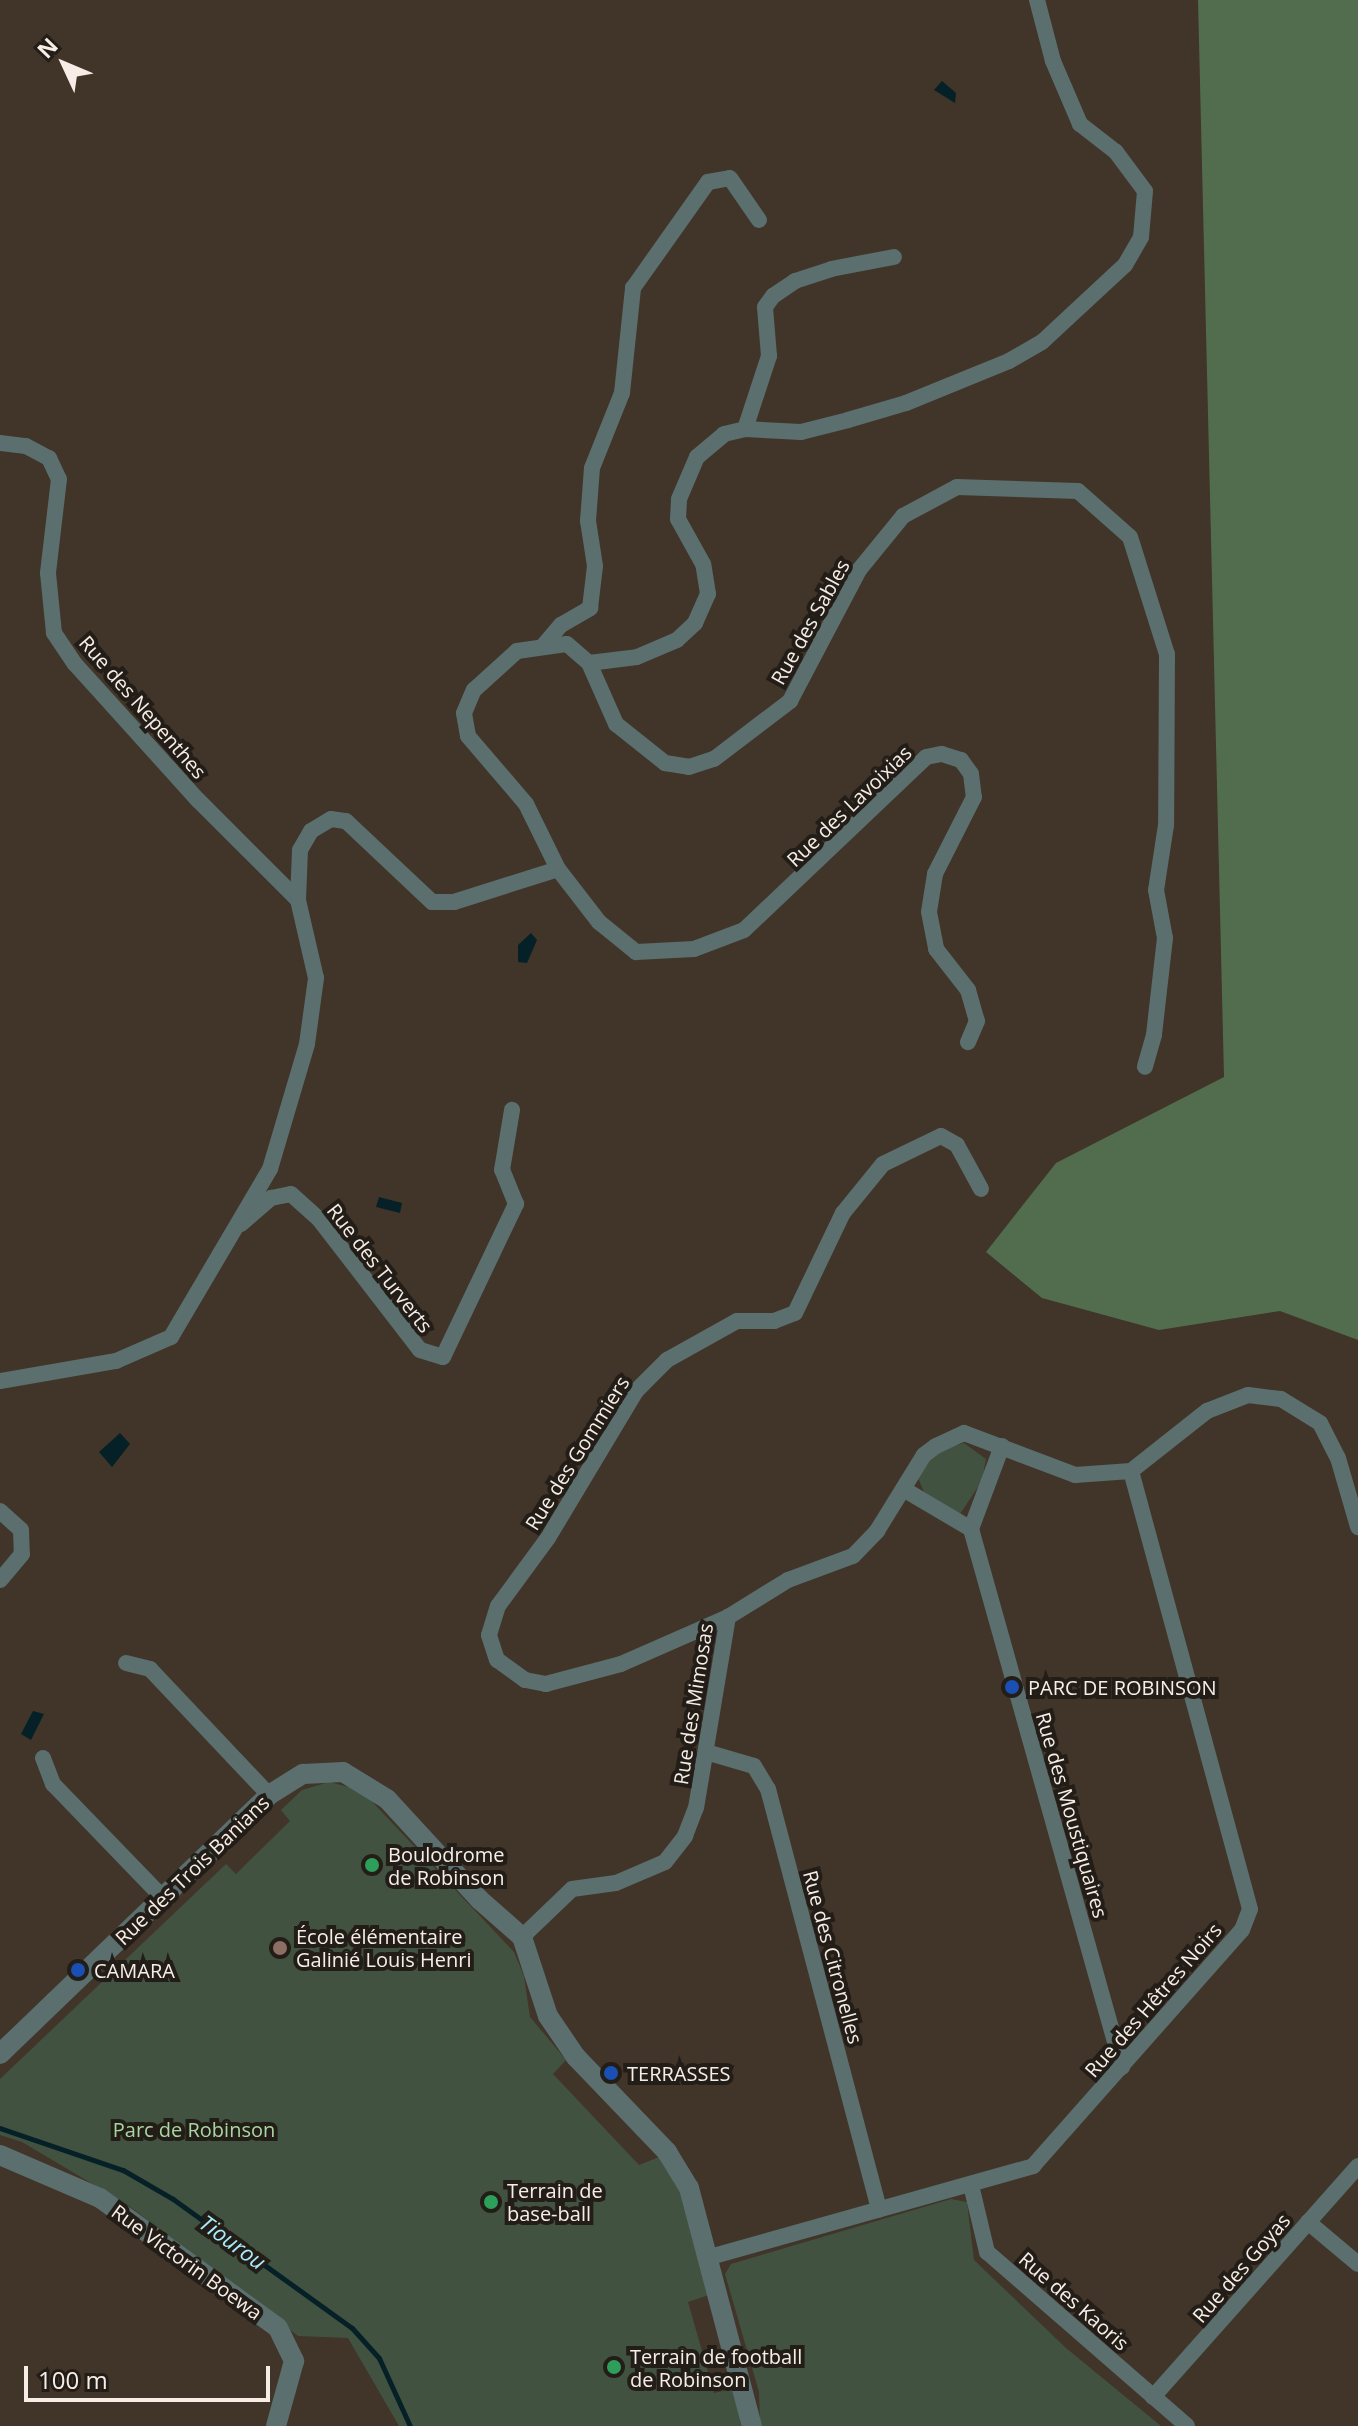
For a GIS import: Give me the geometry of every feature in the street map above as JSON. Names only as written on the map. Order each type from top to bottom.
[{"type":"street","points":[[0,1381],[116,1361],[171,1337],[278,1149],[307,1044],[316,978],[298,900],[300,850],[311,831],[331,819],[346,821],[432,902],[454,902],[558,869],[526,804],[468,736],[464,713],[474,690],[517,651],[567,644],[589,663],[637,657],[677,640],[695,623],[708,594],[703,564],[678,519],[679,499],[709,443],[745,429],[801,432],[848,420],[906,403],[1009,361],[1042,342],[1125,265],[1141,237],[1145,191],[1116,152],[1080,124],[1053,61],[1037,0]]},
{"type":"street","points":[[544,645],[561,625],[590,608],[595,566],[588,521],[592,468],[622,393],[633,288],[708,182],[730,178],[759,220]]},
{"type":"street","points":[[745,429],[769,356],[765,307],[773,296],[819,273],[894,257]]},
{"type":"street","name":"Rue des Nepenthes","points":[[0,443],[26,446],[49,458],[59,479],[48,573],[54,633],[75,664],[198,800],[298,900]]},
{"type":"street","name":"Rue des Sables","points":[[589,663],[616,724],[665,763],[689,767],[714,759],[790,701],[859,570],[903,516],[957,487],[1078,491],[1130,537],[1167,654],[1166,825],[1156,890],[1165,938],[1154,1035],[1145,1067]]},
{"type":"street","name":"Rue des Lavoixias","points":[[558,869],[599,922],[636,952],[694,949],[744,930],[926,757],[942,754],[961,760],[971,774],[974,797],[935,874],[929,912],[936,949],[968,990],[977,1021],[968,1042]]},
{"type":"street","name":"Rue des Turverts","points":[[230,1233],[271,1198],[291,1194],[319,1219],[420,1350],[443,1357],[516,1204],[502,1170],[512,1110]]},
{"type":"street","name":"Rue des Gommiers","points":[[728,1617],[621,1664],[546,1684],[525,1680],[497,1660],[489,1635],[498,1606],[548,1538],[636,1391],[667,1360],[737,1321],[774,1321],[795,1313],[843,1213],[883,1164],[941,1136],[957,1145],[981,1189]]},
{"type":"street","points":[[1131,1471],[1207,1411],[1248,1395],[1281,1399],[1320,1423],[1338,1458],[1358,1527]]},
{"type":"street","name":"Rue des Mimosas","points":[[522,1937],[572,1889],[616,1883],[665,1862],[685,1836],[696,1808],[728,1617],[788,1580],[853,1556],[905,1490],[924,1455],[964,1433],[1075,1475],[1131,1471]]},
{"type":"street","points":[[905,1490],[971,1529],[1002,1446]]},
{"type":"street","name":"Rue des Hêtres Noirs","points":[[710,2257],[1033,2166],[1242,1930],[1250,1909],[1131,1471]]},
{"type":"street","points":[[0,1511],[21,1530],[22,1554],[0,1580]]},
{"type":"street","name":"Rue des Moustiquaires","points":[[971,1529],[1122,2067]]},
{"type":"street","points":[[126,1663],[150,1669],[269,1795]]},
{"type":"street","name":"Rue des Citronelles","points":[[706,1752],[754,1766],[768,1789],[879,2210]]},
{"type":"street","points":[[43,1758],[53,1784],[163,1898]]},
{"type":"street","name":"Rue des Trois Banians","points":[[0,2054],[269,1795],[303,1774],[343,1772],[387,1799],[480,1900],[522,1937]]},
{"type":"street","points":[[522,1937],[548,2016],[576,2057],[667,2152],[689,2188],[710,2257],[752,2426]]},
{"type":"street","name":"Rue Victorin Boewa","points":[[0,2155],[100,2198],[278,2328],[294,2361],[276,2426]]},
{"type":"street","name":"Rue des Goyas","points":[[1153,2397],[1358,2166]]},
{"type":"street","name":"Rue des Kaoris","points":[[971,2185],[987,2252],[1187,2426]]},
{"type":"street","points":[[1308,2222],[1358,2264]]},
{"type":"green space","points":[[1198,0],[1358,0],[1358,1340],[1280,1311],[1159,1330],[1042,1298],[986,1252],[1056,1163],[1224,1077]]},
{"type":"green space","points":[[964,1443],[986,1459],[982,1481],[960,1514],[924,1492],[918,1478],[936,1452]]},
{"type":"green space","name":"Parc de Robinson","points":[[329,1782],[361,1790],[514,1952],[524,1976],[530,2017],[566,2060],[553,2074],[639,2165],[659,2157],[677,2180],[709,2295],[688,2302],[714,2393],[736,2388],[741,2426],[399,2426],[348,2338],[298,2336],[128,2205],[22,2142],[0,2135],[0,2079],[226,1864],[236,1874],[290,1821],[281,1810],[302,1790]]},
{"type":"green space","points":[[951,2199],[967,2202],[974,2260],[1066,2348],[1161,2426],[760,2426],[759,2392],[725,2274],[731,2264]]},
{"type":"water","points":[[942,81],[956,93],[955,103],[934,90]]},
{"type":"water","points":[[531,933],[537,940],[527,963],[518,962],[518,945]]},
{"type":"water","points":[[379,1197],[402,1203],[400,1213],[376,1207]]},
{"type":"water","points":[[120,1433],[130,1444],[112,1467],[99,1452]]},
{"type":"water","points":[[33,1711],[44,1714],[31,1740],[21,1734]]},
{"type":"waterway","name":"Tiourou","points":[[0,2128],[123,2170],[173,2199],[352,2328],[379,2358],[410,2426]]},
{"type":"place","name":"PARC DE ROBINSON","points":[[1012,1687]]},
{"type":"place","name":"Boulodrome de Robinson","points":[[372,1865]]},
{"type":"place","name":"École élémentaire Galinié Louis Henri","points":[[280,1948]]},
{"type":"place","name":"CAMARA","points":[[78,1970]]},
{"type":"place","name":"TERRASSES","points":[[611,2073]]},
{"type":"place","name":"Terrain de base-ball","points":[[491,2202]]},
{"type":"place","name":"Terrain de football de Robinson","points":[[614,2367]]}]
